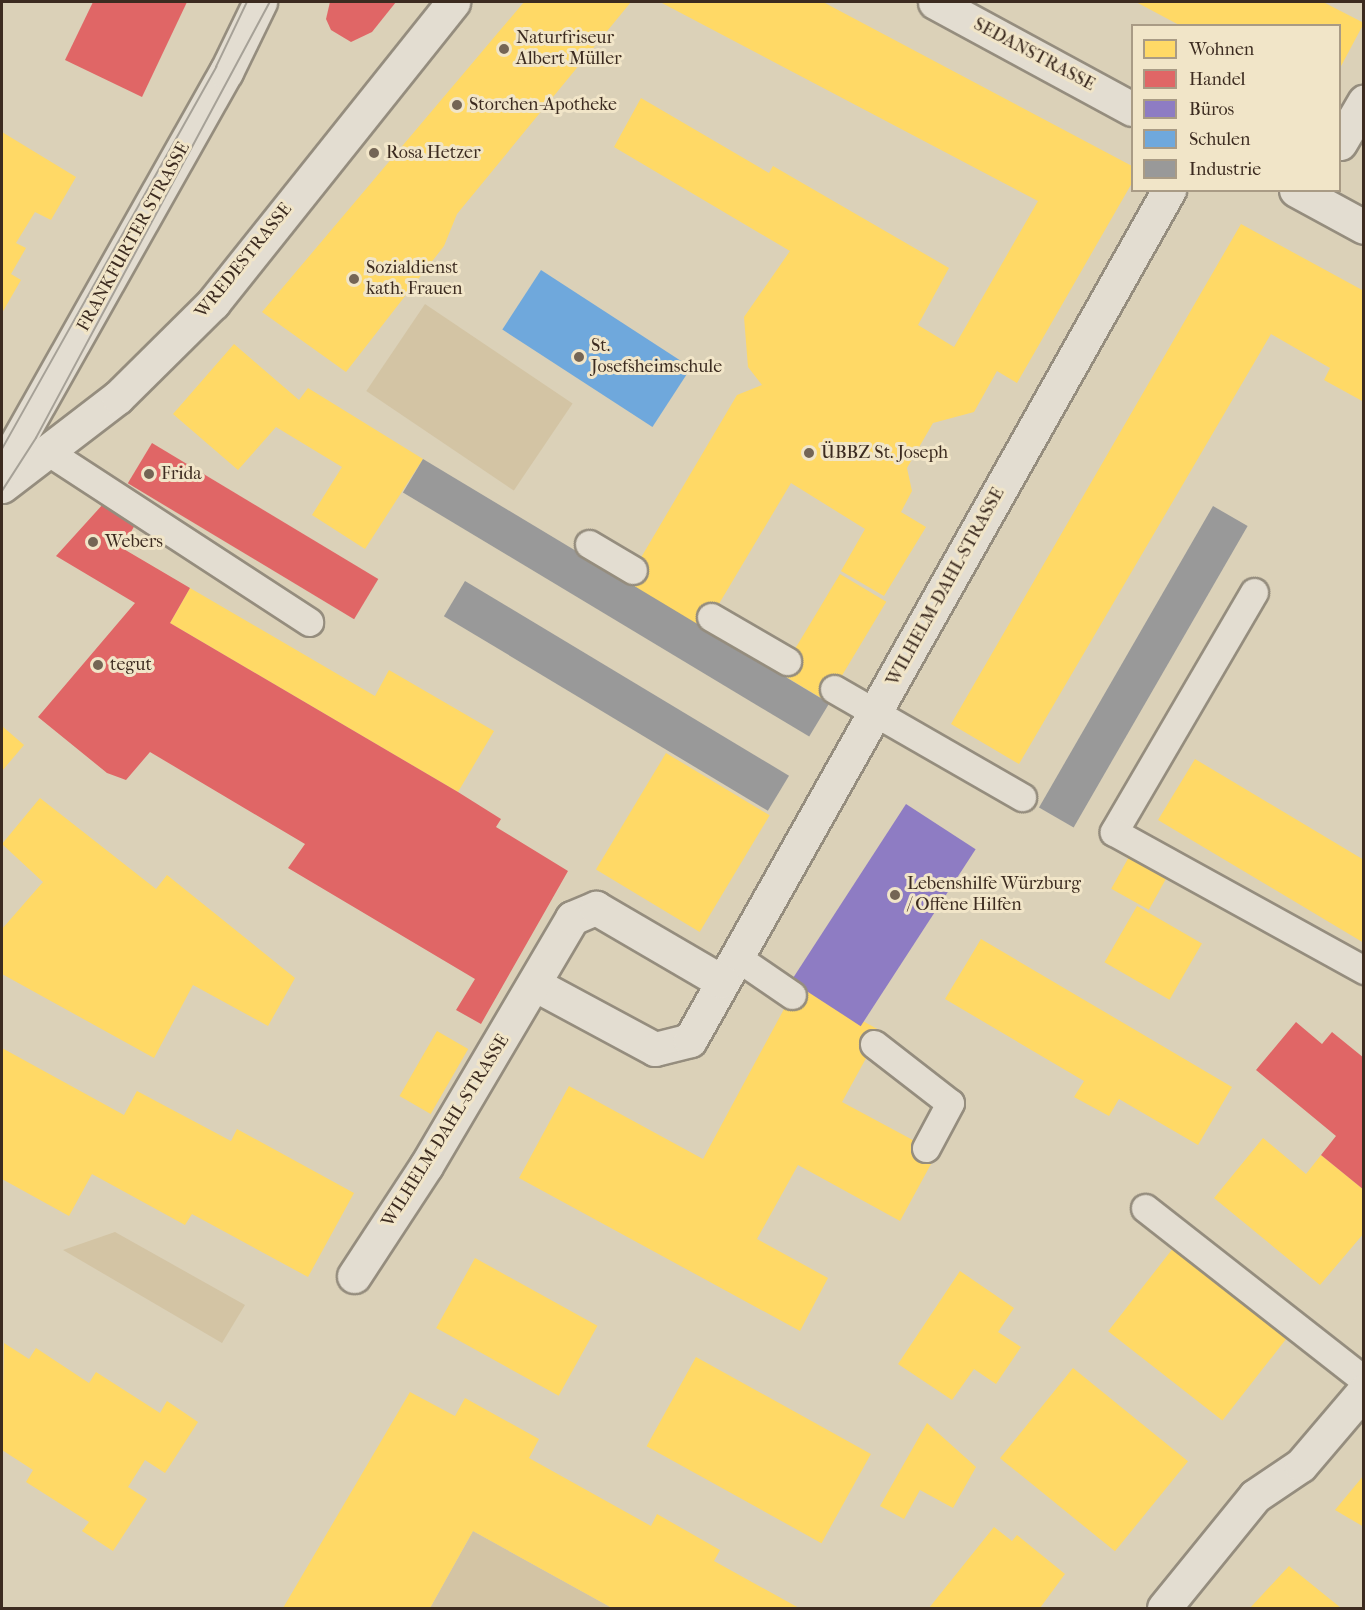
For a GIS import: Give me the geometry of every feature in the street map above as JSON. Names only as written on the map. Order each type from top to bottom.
[{"type":"street","name":"FRANKFURTER STRASSE","points":[[2,469],[214,93],[260,2]]},
{"type":"street","name":"WREDESTRASSE","points":[[2,486],[118,397],[213,303],[453,2]]},
{"type":"street","name":"SEDANSTRASSE","points":[[935,2],[1131,107]]},
{"type":"street","points":[[1341,141],[1364,102]]},
{"type":"street","name":"WILHELM-DAHL-STRASSE","points":[[536,985],[655,1049],[690,1040],[1168,192]]},
{"type":"street","points":[[1305,192],[1364,227]]},
{"type":"street","name":"WILHELM-DAHL-STRASSE","points":[[354,1276],[536,985],[572,918],[596,908],[728,969]]},
{"type":"street","points":[[1164,1608],[1255,1496],[1301,1465],[1364,1390]]},
{"type":"lane","points":[[47,451],[309,622]]},
{"type":"lane","points":[[589,544],[633,570]]},
{"type":"lane","points":[[1254,592],[1114,832],[1364,970]]},
{"type":"lane","points":[[711,617],[787,661]]},
{"type":"lane","points":[[834,689],[877,711],[1022,797]]},
{"type":"lane","points":[[728,969],[792,995]]},
{"type":"lane","points":[[874,1044],[950,1103],[926,1148]]},
{"type":"lane","points":[[1145,1208],[1364,1380]]},
{"type":"shaded area","points":[[425,304],[573,404],[514,491],[366,391]]},
{"type":"shaded area","points":[[115,1232],[245,1305],[222,1343],[63,1250]]},
{"type":"shaded area","points":[[473,1531],[612,1608],[430,1608]]},
{"type":"building: Wohnen","points":[[524,2],[631,2],[457,214],[444,246],[346,372],[262,312]]},
{"type":"building: Wohnen","points":[[660,2],[823,2],[1131,165],[1131,185],[1017,383],[997,371],[974,412],[933,423],[907,468],[912,491],[901,512],[926,527],[884,596],[841,571],[865,529],[791,483],[704,629],[626,583],[737,395],[762,385],[748,367],[744,317],[790,251],[614,147],[641,98],[769,173],[773,166],[949,268],[918,325],[954,347],[1038,201]]},
{"type":"building: Wohnen","points":[[1136,2],[1323,2],[1364,23],[1341,66],[1341,24],[1177,24]]},
{"type":"building: Wohnen","points":[[2,132],[76,177],[51,220],[35,212],[16,243],[26,248],[11,274],[21,280],[2,313]]},
{"type":"building: Wohnen","points":[[1241,224],[1364,291],[1364,402],[1324,380],[1330,368],[1271,334],[1019,764],[951,724]]},
{"type":"building: Wohnen","points":[[234,344],[299,400],[308,388],[423,459],[365,549],[312,515],[342,467],[276,427],[238,470],[173,414]]},
{"type":"building: Wohnen","points":[[840,574],[886,602],[827,701],[780,673]]},
{"type":"building: Wohnen","points":[[190,588],[375,696],[389,670],[494,731],[458,792],[170,623]]},
{"type":"building: Wohnen","points":[[2,726],[24,745],[2,771]]},
{"type":"building: Wohnen","points":[[666,753],[770,815],[700,932],[596,870]]},
{"type":"building: Wohnen","points":[[1195,759],[1364,860],[1364,943],[1158,820]]},
{"type":"building: Wohnen","points":[[40,798],[156,889],[167,875],[295,978],[268,1026],[193,985],[154,1058],[2,974],[2,929],[43,882],[2,844]]},
{"type":"building: Wohnen","points":[[1135,846],[1173,867],[1149,910],[1111,889]]},
{"type":"building: Wohnen","points":[[1137,906],[1202,944],[1169,1000],[1104,962]]},
{"type":"building: Wohnen","points":[[981,939],[1232,1087],[1198,1145],[1119,1099],[1109,1116],[1074,1097],[1084,1081],[945,999]]},
{"type":"building: Wohnen","points":[[797,985],[881,1031],[842,1102],[937,1153],[900,1221],[798,1165],[757,1239],[828,1278],[800,1331],[519,1178],[569,1086],[703,1159]]},
{"type":"building: Wohnen","points":[[437,1031],[468,1049],[431,1114],[400,1096]]},
{"type":"building: Wohnen","points":[[2,1048],[124,1115],[137,1091],[231,1141],[237,1129],[354,1193],[308,1277],[192,1214],[185,1225],[92,1174],[69,1216],[2,1179]]},
{"type":"building: Wohnen","points":[[1263,1138],[1306,1174],[1321,1155],[1364,1190],[1364,1233],[1320,1285],[1214,1198]]},
{"type":"building: Wohnen","points":[[1174,1247],[1288,1336],[1222,1421],[1108,1331]]},
{"type":"building: Wohnen","points":[[475,1258],[597,1326],[559,1396],[436,1328]]},
{"type":"building: Wohnen","points":[[960,1271],[1014,1308],[998,1332],[1021,1347],[996,1384],[974,1369],[952,1400],[898,1364]]},
{"type":"building: Wohnen","points":[[4,1343],[29,1359],[36,1348],[89,1383],[96,1372],[160,1413],[167,1401],[198,1422],[165,1473],[145,1460],[128,1487],[147,1499],[113,1551],[82,1531],[89,1522],[26,1482],[33,1470],[2,1450]]},
{"type":"building: Wohnen","points":[[696,1357],[871,1454],[821,1543],[647,1446]]},
{"type":"building: Wohnen","points":[[1073,1368],[1188,1461],[1115,1551],[1000,1458]]},
{"type":"building: Wohnen","points":[[410,1392],[455,1416],[465,1398],[539,1439],[529,1458],[651,1526],[657,1514],[720,1550],[714,1561],[799,1608],[612,1608],[473,1531],[430,1608],[283,1608]]},
{"type":"building: Wohnen","points":[[927,1423],[976,1467],[953,1508],[920,1490],[904,1519],[880,1506]]},
{"type":"building: Wohnen","points":[[1364,1475],[1364,1527],[1335,1510]]},
{"type":"building: Wohnen","points":[[994,1527],[1012,1541],[1017,1535],[1065,1574],[1040,1608],[929,1608]]},
{"type":"building: Wohnen","points":[[1289,1566],[1341,1608],[1250,1608]]},
{"type":"building: Handel","points":[[93,2],[187,2],[142,97],[65,60]]},
{"type":"building: Handel","points":[[330,2],[396,2],[372,32],[351,42],[331,30],[326,19]]},
{"type":"building: Handel","points":[[152,443],[378,579],[354,619],[128,483]]},
{"type":"building: Handel","points":[[104,503],[136,523],[122,548],[190,588],[170,623],[458,792],[501,819],[496,827],[568,871],[481,1024],[456,1010],[475,979],[288,868],[305,844],[150,752],[126,780],[107,773],[38,717],[135,603],[56,556]]},
{"type":"building: Handel","points":[[1296,1022],[1322,1044],[1332,1032],[1364,1058],[1364,1190],[1321,1155],[1336,1136],[1256,1070]]},
{"type":"building: Büros","points":[[906,804],[976,849],[861,1026],[791,981]]},
{"type":"building: Schulen","points":[[541,270],[691,367],[652,427],[502,330]]},
{"type":"building: Industrie","points":[[423,459],[829,703],[809,737],[403,492]]},
{"type":"building: Industrie","points":[[1213,506],[1248,526],[1074,827],[1039,807]]},
{"type":"building: Industrie","points":[[465,581],[789,776],[768,811],[444,616]]},
{"type":"tram line","points":[[2,449],[216,67],[247,2]]},
{"type":"tram line","points":[[2,491],[36,438],[270,2]]},
{"type":"place","name":"Naturfriseur Albert Müller","points":[[504,49]]},
{"type":"place","name":"Storchen-Apotheke","points":[[457,105]]},
{"type":"place","name":"Rosa Hetzer","points":[[374,153]]},
{"type":"place","name":"Sozialdienst kath. Frauen","points":[[354,279]]},
{"type":"place","name":"St. Josefsheimschule","points":[[579,357]]},
{"type":"place","name":"ÜBBZ St. Joseph","points":[[809,453]]},
{"type":"place","name":"Frida","points":[[149,474]]},
{"type":"place","name":"Webers","points":[[93,542]]},
{"type":"place","name":"tegut","points":[[98,665]]},
{"type":"place","name":"Lebenshilfe Würzburg / Offene Hilfen","points":[[895,895]]}]
